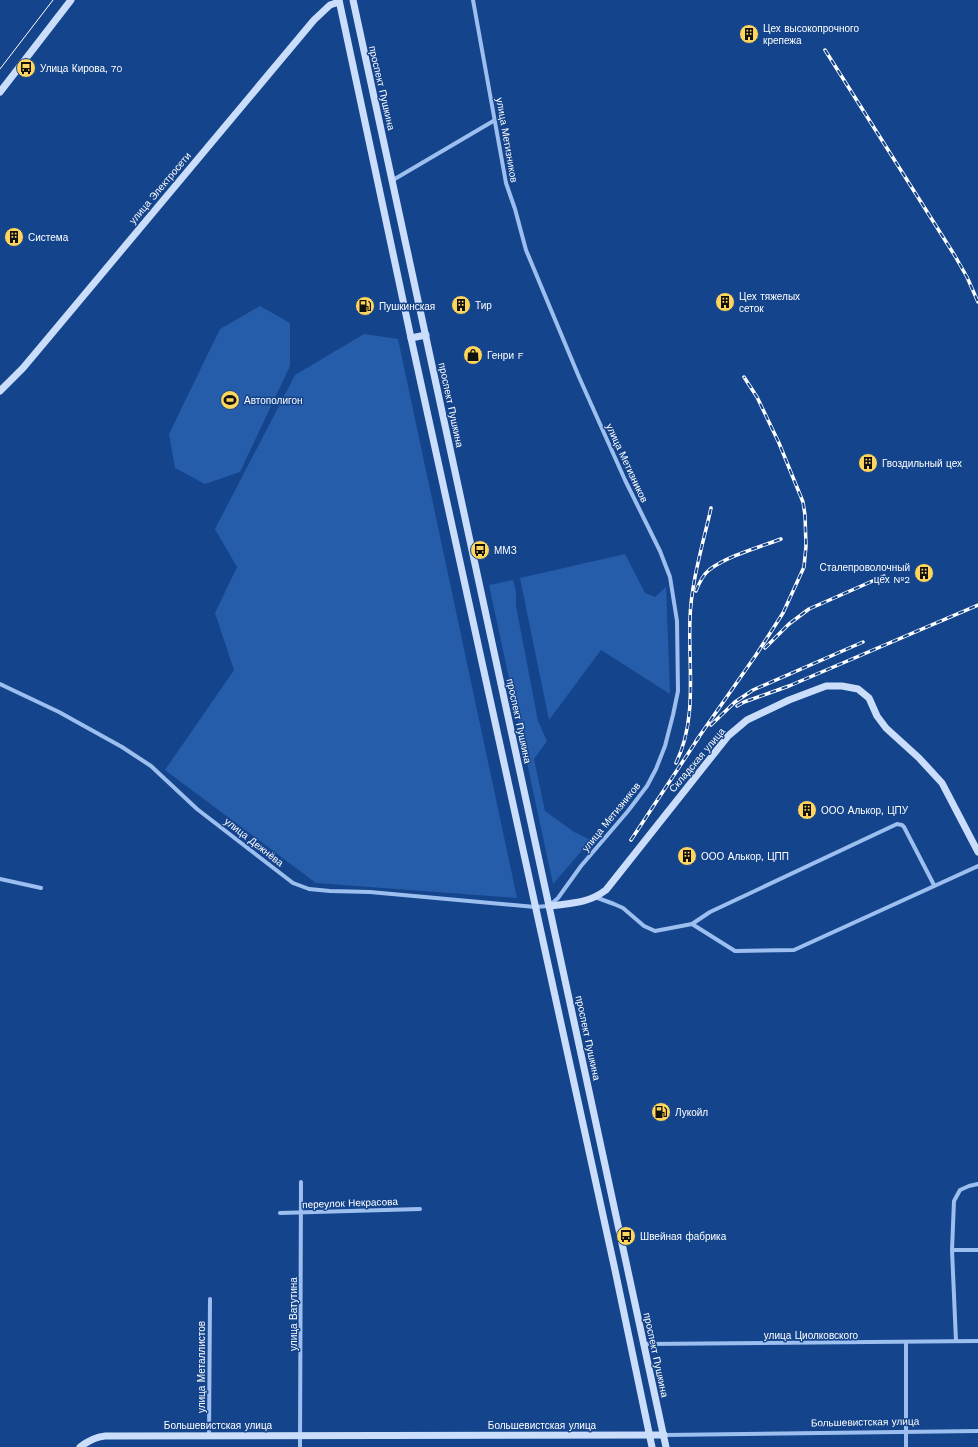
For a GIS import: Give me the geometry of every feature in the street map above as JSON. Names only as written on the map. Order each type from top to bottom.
[{"type":"main road","points":[[0,92],[71,0]]},
{"type":"main road","name":"проспект Пушкина","points":[[353,0],[666,1447]]},
{"type":"main road","points":[[339,1],[411,338],[615,1270],[652,1447]]},
{"type":"main road","name":"улица Электросети","points":[[0,391],[23,368],[314,20],[330,5],[339,1]]},
{"type":"main road","points":[[411,338],[426,335]]},
{"type":"main road","name":"Складская улица","points":[[549,906],[580,902],[596,897],[606,890],[728,736],[747,720],[789,700],[826,686],[842,686],[858,689],[869,698],[877,716],[886,728],[919,758],[942,783],[978,852]]},
{"type":"main road","name":"Большевистская улица","points":[[80,1447],[90,1440],[105,1436],[664,1435]]},
{"type":"street","name":"улица Метизников","points":[[473,0],[506,183],[515,208],[526,250],[625,480],[660,551],[670,577],[677,621],[678,691],[665,746],[656,769],[647,786],[628,811],[582,866],[558,898],[549,906]]},
{"type":"street","points":[[393,180],[495,120]]},
{"type":"street","name":"улица Дежнёва","points":[[0,684],[80,724],[122,747],[151,766],[197,809],[293,883],[309,889],[323,891],[370,892],[535,907],[549,906]]},
{"type":"street","points":[[596,897],[622,908],[644,926],[655,931],[692,924],[710,912],[897,824],[904,827],[934,886]]},
{"type":"street","points":[[692,924],[736,951],[794,950],[978,866]]},
{"type":"street","points":[[0,879],[41,888]]},
{"type":"street","name":"улица Ватутина","points":[[300,1447],[301,1182]]},
{"type":"street","points":[[956,1341],[952,1250],[954,1202],[956,1195],[960,1190],[968,1186],[978,1184]]},
{"type":"street","name":"переулок Некрасова","points":[[280,1213],[420,1208]]},
{"type":"street","points":[[952,1250],[978,1250]]},
{"type":"street","name":"улица Металлистов","points":[[209,1435],[210,1299]]},
{"type":"street","name":"улица Циолковского","points":[[643,1344],[978,1341]]},
{"type":"street","points":[[906,1342],[906,1447]]},
{"type":"street","name":"Большевистская улица","points":[[664,1435],[978,1431]]},
{"type":"shaded area","name":"Автополигон","points":[[260,306],[290,323],[290,366],[240,472],[205,484],[175,468],[169,434],[220,329]]},
{"type":"shaded area","points":[[364,334],[398,339],[517,898],[316,883],[165,770],[234,670],[215,613],[237,567],[215,529],[295,375]]},
{"type":"shaded area","points":[[625,554],[645,593],[655,597],[666,587],[670,694],[601,650],[549,720],[520,578]]},
{"type":"shaded area","points":[[513,580],[516,592],[516,606],[538,721],[547,741],[534,759],[545,811],[574,832],[591,840],[553,884],[489,585]]},
{"type":"tram line","points":[[0,69],[53,0]]},
{"type":"railway","points":[[825,50],[955,256],[967,277],[978,302]]},
{"type":"railway","points":[[696,741],[756,655],[783,613],[804,567],[806,546],[803,502],[779,443],[757,397],[744,377]]},
{"type":"railway","points":[[676,763],[683,746],[690,710],[691,605],[698,563],[711,508]]},
{"type":"railway","points":[[696,591],[705,574],[716,565],[734,556],[781,539]]},
{"type":"railway","points":[[765,648],[789,624],[809,609],[884,576]]},
{"type":"railway","points":[[737,706],[744,702],[789,686],[978,605]]},
{"type":"railway","points":[[711,725],[735,702],[753,690],[863,642]]},
{"type":"railway","points":[[631,840],[699,737]]},
{"type":"place","name":"Цех высокопрочного крепежа","points":[[749,34]]},
{"type":"place","name":"Улица Кирова, 70","points":[[26,68]]},
{"type":"place","name":"Система","points":[[14,237]]},
{"type":"place","name":"Цех тяжелых сеток","points":[[725,302]]},
{"type":"place","name":"Тир","points":[[461,305]]},
{"type":"place","name":"Пушкинская","points":[[365,306]]},
{"type":"place","name":"Генри F","points":[[473,355]]},
{"type":"place","name":"Автополигон","points":[[230,400]]},
{"type":"place","name":"Гвоздильный цех","points":[[868,463]]},
{"type":"place","name":"ММЗ","points":[[480,550]]},
{"type":"place","name":"Сталепроволочный цех №2","points":[[924,573]]},
{"type":"place","name":"ООО Алькор, ЦПУ","points":[[807,810]]},
{"type":"place","name":"ООО Алькор, ЦПП","points":[[687,856]]},
{"type":"place","name":"Лукойл","points":[[661,1112]]},
{"type":"place","name":"Швейная фабрика","points":[[626,1236]]}]
